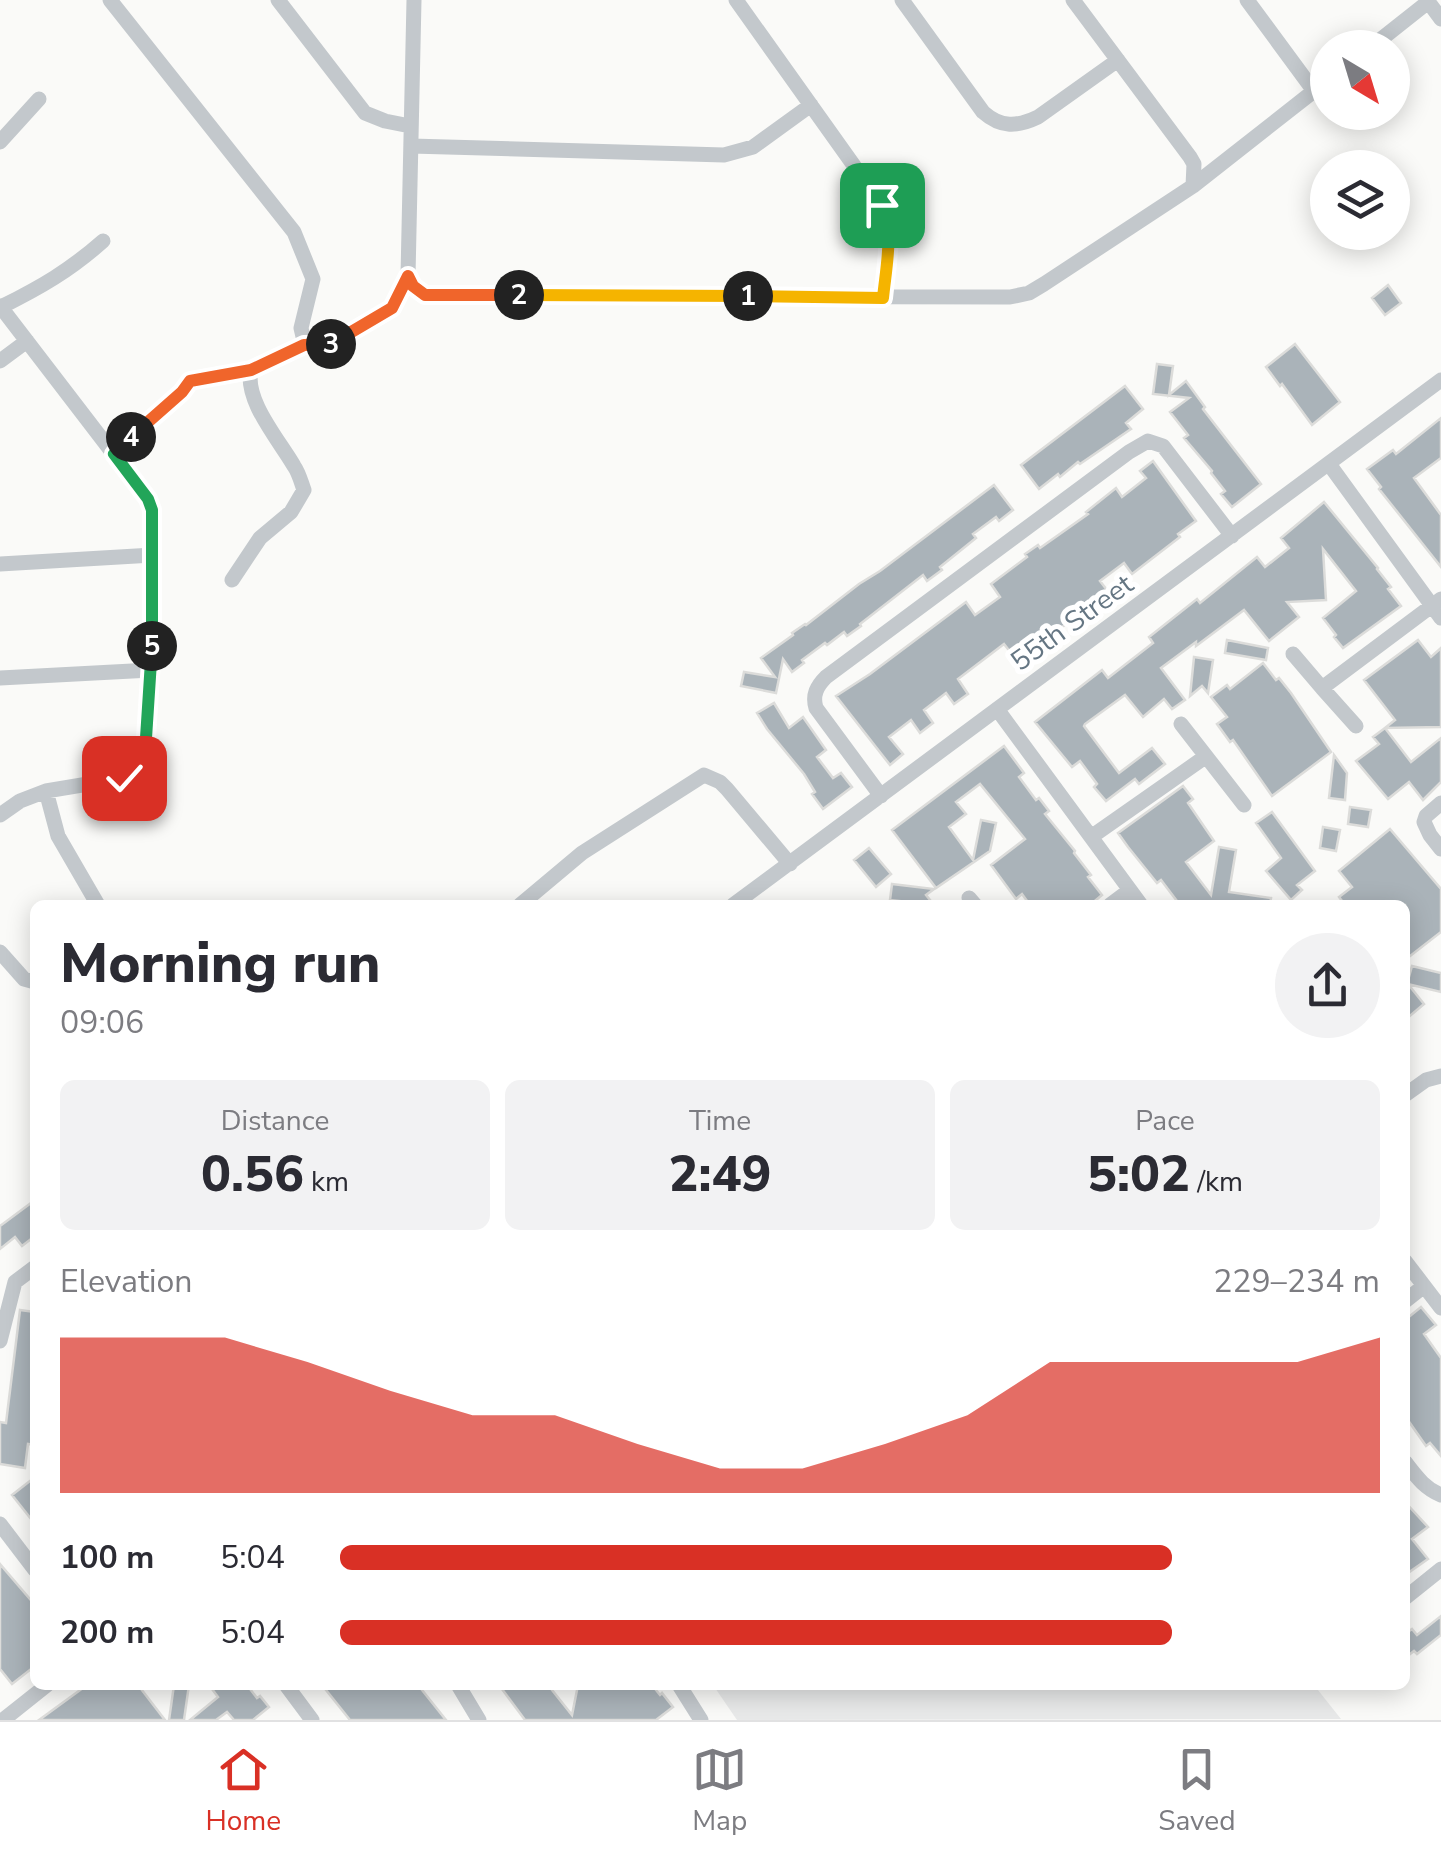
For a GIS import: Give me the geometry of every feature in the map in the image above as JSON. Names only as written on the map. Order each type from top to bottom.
[{"type":"street","points":[[110,0],[294,232],[313,279],[301,328],[304,345]]},
{"type":"street","points":[[278,0],[364,113],[410,126]]},
{"type":"street","points":[[114,454],[190,381],[251,370],[304,345],[331,344],[392,308],[408,276],[414,0]]},
{"type":"street","points":[[902,0],[983,112],[1006,125],[1025,124],[1038,117],[1118,60]]},
{"type":"street","points":[[1073,0],[1190,157],[1194,164],[1193,186]]},
{"type":"street","points":[[1247,0],[1310,85]]},
{"type":"street","points":[[1392,30],[1427,1],[1441,19]]},
{"type":"street","points":[[744,3],[810,106],[882,205],[888,219],[883,298]]},
{"type":"street","points":[[408,276],[416,290],[430,296],[1010,297],[1029,292],[1193,186],[1310,93]]},
{"type":"street","points":[[0,142],[39,99]]},
{"type":"street","points":[[411,146],[724,155],[763,142],[810,106]]},
{"type":"street","points":[[0,815],[20,801],[46,792],[124,778],[146,738],[151,670],[152,510],[148,499],[0,307],[53,281],[103,241]]},
{"type":"street","points":[[0,361],[27,341]]},
{"type":"street","points":[[232,580],[260,538],[291,512],[304,490],[296,468],[255,403],[248,382],[251,370]]},
{"type":"street","name":"55th Street","points":[[740,900],[1441,380]]},
{"type":"street","points":[[882,796],[816,708],[815,691],[826,676],[1148,442],[1163,446],[1232,536]]},
{"type":"street","points":[[1322,688],[1438,608],[1329,464]]},
{"type":"street","points":[[0,564],[153,555]]},
{"type":"street","points":[[1292,654],[1356,726]]},
{"type":"street","points":[[0,678],[151,670]]},
{"type":"street","points":[[997,709],[1137,900]]},
{"type":"street","points":[[1181,724],[1244,805]]},
{"type":"street","points":[[1091,836],[1205,757]]},
{"type":"street","points":[[526,900],[582,853],[704,775],[727,789],[790,864]]},
{"type":"street","points":[[46,792],[58,836],[95,900]]},
{"type":"street","points":[[1441,804],[1424,822],[1441,849]]},
{"type":"street","points":[[1117,900],[1130,890]]},
{"type":"street","points":[[0,952],[30,981]]},
{"type":"street","points":[[1410,1091],[1426,1080],[1441,1076]]},
{"type":"street","points":[[1410,1268],[1441,1308]]},
{"type":"street","points":[[0,1341],[14,1282],[30,1271]]},
{"type":"street","points":[[1410,1297],[1424,1286]]},
{"type":"street","points":[[1410,1469],[1429,1490],[1441,1495]]},
{"type":"street","points":[[0,1524],[30,1563]]},
{"type":"street","points":[[1410,1594],[1441,1569]]},
{"type":"street","points":[[3,1720],[41,1690]]},
{"type":"street","points":[[290,1690],[312,1720]]},
{"type":"street","points":[[461,1690],[479,1720]]},
{"type":"street","points":[[682,1690],[701,1720]]},
{"type":"shaded area","points":[[716,1690],[1318,1690],[1341,1719],[737,1720]]},
{"type":"building","points":[[1388,285],[1401,303],[1385,315],[1372,298]]},
{"type":"building","points":[[1295,344],[1340,402],[1312,425],[1266,367]]},
{"type":"building","points":[[1157,364],[1173,366],[1169,395],[1186,381],[1261,484],[1232,507],[1170,412],[1189,398],[1153,394]]},
{"type":"building","points":[[1125,386],[1143,409],[1126,423],[1131,429],[1039,489],[1021,465]]},
{"type":"building","points":[[1441,418],[1441,458],[1414,478],[1441,515],[1441,567],[1367,469],[1393,450],[1396,454]]},
{"type":"building","points":[[1153,461],[1196,521],[1132,574],[1124,563],[1100,581],[1107,590],[1085,606],[1091,614],[1075,626],[1071,620],[1036,648],[1033,644],[1015,658],[1004,644],[958,679],[968,694],[954,704],[946,693],[924,710],[933,723],[920,733],[911,720],[889,737],[903,754],[890,765],[836,696],[966,602],[975,615],[1000,597],[991,584],[1027,557],[1025,554],[1088,514],[1116,488],[1122,497],[1146,478],[1140,471]]},
{"type":"building","points":[[994,485],[1013,510],[973,534],[976,538],[940,567],[942,570],[927,581],[923,575],[861,626],[847,636],[844,632],[825,643],[792,672],[783,659],[776,693],[741,686],[744,672],[775,677],[761,658]]},
{"type":"building","points":[[1324,502],[1378,568],[1401,606],[1343,648],[1323,618],[1356,591],[1323,549],[1326,600],[1287,602],[1299,617],[1269,641],[1244,610],[1161,668],[1185,700],[1172,709],[1164,699],[1143,717],[1125,695],[1085,724],[1119,773],[1152,748],[1165,764],[1139,784],[1135,779],[1106,801],[1080,761],[1072,767],[1035,722],[1102,670],[1108,678],[1153,643],[1149,637],[1197,599],[1200,603],[1257,557],[1265,567],[1289,548],[1281,538]]},
{"type":"building","points":[[1227,640],[1268,648],[1266,660],[1225,653]]},
{"type":"building","points":[[1418,640],[1431,657],[1441,648],[1441,727],[1385,728],[1395,720],[1364,680]]},
{"type":"building","points":[[1194,657],[1213,660],[1208,693],[1202,686],[1190,696]]},
{"type":"building","points":[[1263,663],[1291,693],[1331,752],[1272,796],[1233,740],[1230,742],[1217,724],[1227,717],[1211,697],[1227,685],[1230,689]]},
{"type":"building","points":[[774,703],[789,728],[803,717],[826,750],[817,757],[833,778],[841,773],[852,787],[823,809],[804,774],[757,713]]},
{"type":"building","points":[[1385,728],[1411,762],[1441,738],[1441,782],[1423,800],[1409,782],[1388,799],[1356,761],[1379,744],[1373,737]]},
{"type":"building","points":[[1004,746],[1024,773],[1019,777],[1049,811],[1045,814],[1075,851],[1102,895],[1096,900],[1026,900],[1022,894],[1016,899],[991,865],[1025,839],[980,784],[956,802],[966,814],[949,827],[973,860],[981,820],[996,823],[990,851],[936,888],[892,830]]},
{"type":"building","points":[[1334,755],[1347,773],[1345,800],[1329,798]]},
{"type":"building","points":[[1183,786],[1193,799],[1188,803],[1214,841],[1186,862],[1211,895],[1219,847],[1236,850],[1229,892],[1271,900],[1176,900],[1161,880],[1157,883],[1118,833]]},
{"type":"building","points":[[1350,807],[1371,810],[1368,827],[1348,824]]},
{"type":"building","points":[[1272,812],[1315,871],[1297,885],[1302,890],[1291,900],[1266,871],[1281,858],[1256,823]]},
{"type":"building","points":[[1323,827],[1340,830],[1336,851],[1320,848]]},
{"type":"building","points":[[1390,829],[1441,889],[1441,932],[1410,956],[1410,900],[1341,900],[1339,897],[1352,887],[1339,871]]},
{"type":"building","points":[[869,848],[891,874],[876,887],[854,860]]},
{"type":"building","points":[[892,884],[934,889],[926,895],[930,900],[890,900]]},
{"type":"building","points":[[1412,966],[1441,973],[1441,992],[1410,984]]},
{"type":"building","points":[[1410,986],[1424,1004],[1410,1016]]},
{"type":"building","points":[[30,1204],[30,1240],[22,1246],[15,1237],[0,1249],[0,1226]]},
{"type":"building","points":[[1421,1307],[1436,1325],[1424,1334],[1441,1358],[1441,1456],[1430,1443],[1426,1446],[1410,1423],[1410,1316]]},
{"type":"building","points":[[20,1310],[30,1311],[30,1444],[25,1468],[0,1464],[0,1422],[6,1423]]},
{"type":"building","points":[[30,1481],[30,1518],[12,1495]]},
{"type":"building","points":[[1410,1507],[1428,1527],[1412,1539],[1428,1559],[1410,1572]]},
{"type":"building","points":[[0,1564],[30,1599],[30,1670],[12,1684],[0,1669]]},
{"type":"building","points":[[1441,1616],[1441,1635],[1417,1654],[1414,1651],[1410,1654],[1410,1630],[1417,1635]]},
{"type":"building","points":[[80,1690],[142,1690],[165,1720],[39,1720]]},
{"type":"building","points":[[173,1690],[188,1690],[184,1720],[169,1720]]},
{"type":"building","points":[[213,1690],[251,1690],[269,1707],[253,1720],[234,1720],[227,1712],[216,1720],[190,1720],[218,1697]]},
{"type":"building","points":[[326,1690],[422,1690],[446,1720],[350,1720]]},
{"type":"building","points":[[503,1690],[552,1690],[572,1715],[577,1690],[656,1690],[673,1707],[656,1720],[525,1720]]},
{"type":"route","points":[[124,778],[146,738],[153,522],[148,499],[114,454],[190,381],[251,370],[304,345],[331,344],[392,308],[408,276],[416,290],[430,296],[883,298],[888,219],[882,205]]}]
